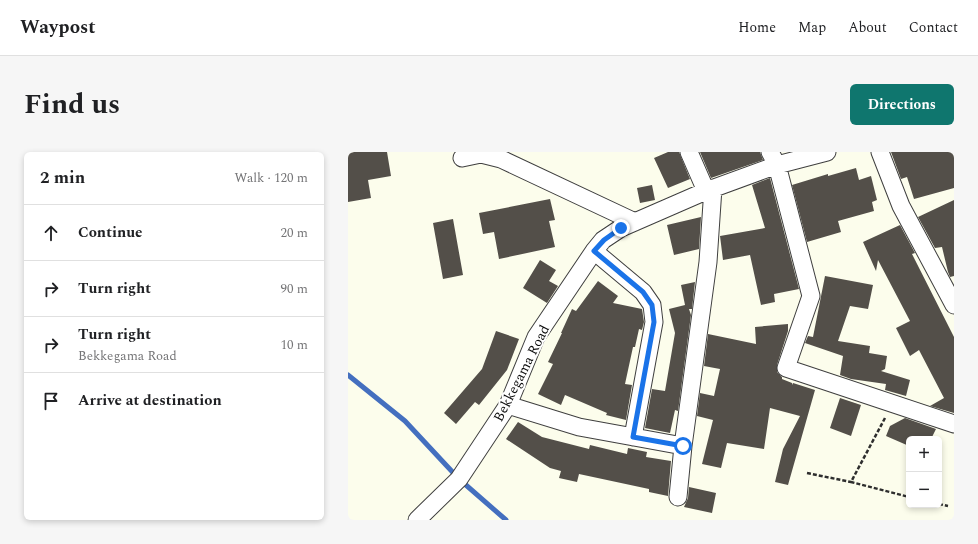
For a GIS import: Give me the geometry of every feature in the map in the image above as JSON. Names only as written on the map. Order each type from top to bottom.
[{"type":"street","points":[[678,497],[683,446],[708,262],[710,189],[689,152]]},
{"type":"street","name":"Bekkegama Road","points":[[417,520],[459,479],[508,405],[536,337],[594,251],[604,240],[621,228],[774,159],[827,152]]},
{"type":"street","points":[[880,152],[901,206],[954,305]]},
{"type":"street","points":[[462,158],[481,154],[501,159],[635,222]]},
{"type":"street","points":[[774,159],[811,296],[786,368],[954,424]]},
{"type":"street","points":[[594,251],[643,292],[652,305],[654,322],[633,437]]},
{"type":"street","points":[[508,405],[579,427],[683,446]]},
{"type":"path","points":[[851,482],[893,404]]},
{"type":"path","points":[[807,473],[851,482],[906,496]]},
{"type":"path","points":[[942,505],[948,506]]},
{"type":"building","points":[[387,152],[391,176],[368,180],[371,198],[348,202],[348,153]]},
{"type":"building","points":[[668,152],[679,152],[690,179],[668,188],[654,158]]},
{"type":"building","points":[[700,152],[760,152],[763,160],[711,178]]},
{"type":"building","points":[[891,152],[954,152],[954,188],[914,199],[907,177],[901,179]]},
{"type":"building","points":[[856,168],[859,180],[871,176],[877,200],[872,202],[874,211],[838,221],[841,232],[807,242],[792,185],[828,174],[828,176]]},
{"type":"building","points":[[770,178],[799,289],[774,294],[775,302],[761,305],[750,255],[723,260],[720,236],[765,228],[752,185]]},
{"type":"building","points":[[652,185],[655,200],[640,203],[637,188]]},
{"type":"building","points":[[550,199],[555,220],[549,221],[555,247],[499,259],[494,232],[483,234],[479,213]]},
{"type":"building","points":[[954,200],[954,276],[950,277],[942,247],[935,248],[918,217]]},
{"type":"building","points":[[701,217],[699,249],[674,255],[667,225]]},
{"type":"building","points":[[453,219],[463,275],[443,279],[433,223]]},
{"type":"building","points":[[900,225],[915,253],[912,254],[954,337],[954,413],[930,406],[944,398],[919,350],[910,356],[896,328],[910,321],[878,260],[876,271],[863,242]]},
{"type":"building","points":[[540,260],[556,270],[549,281],[558,286],[547,303],[523,288]]},
{"type":"building","points":[[825,276],[873,285],[868,309],[850,306],[838,341],[870,346],[869,353],[887,356],[885,369],[881,371],[910,380],[906,396],[885,390],[886,384],[851,379],[840,375],[843,356],[805,343],[808,336],[813,337]]},
{"type":"building","points":[[598,281],[618,296],[613,303],[642,309],[644,322],[642,330],[639,329],[635,347],[633,347],[625,384],[632,385],[626,420],[606,415],[607,413],[565,395],[561,405],[538,394],[553,364],[548,362],[572,309],[576,311]]},
{"type":"building","points":[[695,282],[692,309],[689,309],[691,315],[678,411],[675,410],[670,433],[645,428],[652,389],[665,391],[675,333],[669,309],[685,305],[681,285]]},
{"type":"building","points":[[788,324],[788,331],[777,365],[777,372],[782,379],[792,383],[792,385],[793,383],[815,390],[788,485],[775,482],[783,449],[800,416],[770,408],[764,449],[727,443],[721,468],[702,464],[713,420],[697,416],[700,393],[714,396],[720,369],[704,366],[708,334],[756,344],[755,327]]},
{"type":"building","points":[[496,331],[519,339],[507,370],[479,405],[475,402],[456,424],[444,413],[482,369]]},
{"type":"building","points":[[840,398],[861,405],[851,436],[830,428]]},
{"type":"building","points":[[905,418],[936,429],[932,436],[906,436],[906,445],[886,436],[890,426]]},
{"type":"building","points":[[518,422],[542,437],[589,449],[590,445],[627,454],[628,448],[647,452],[646,457],[671,461],[668,496],[649,492],[649,489],[579,474],[577,482],[559,478],[561,471],[550,468],[506,439]]},
{"type":"building","points":[[689,487],[716,493],[712,513],[684,507],[688,498]]},
{"type":"waterway","points":[[348,375],[405,421],[459,479],[506,520]]},
{"type":"route","points":[[621,228],[604,240],[594,251],[643,292],[652,305],[654,322],[633,437],[683,446]]}]
